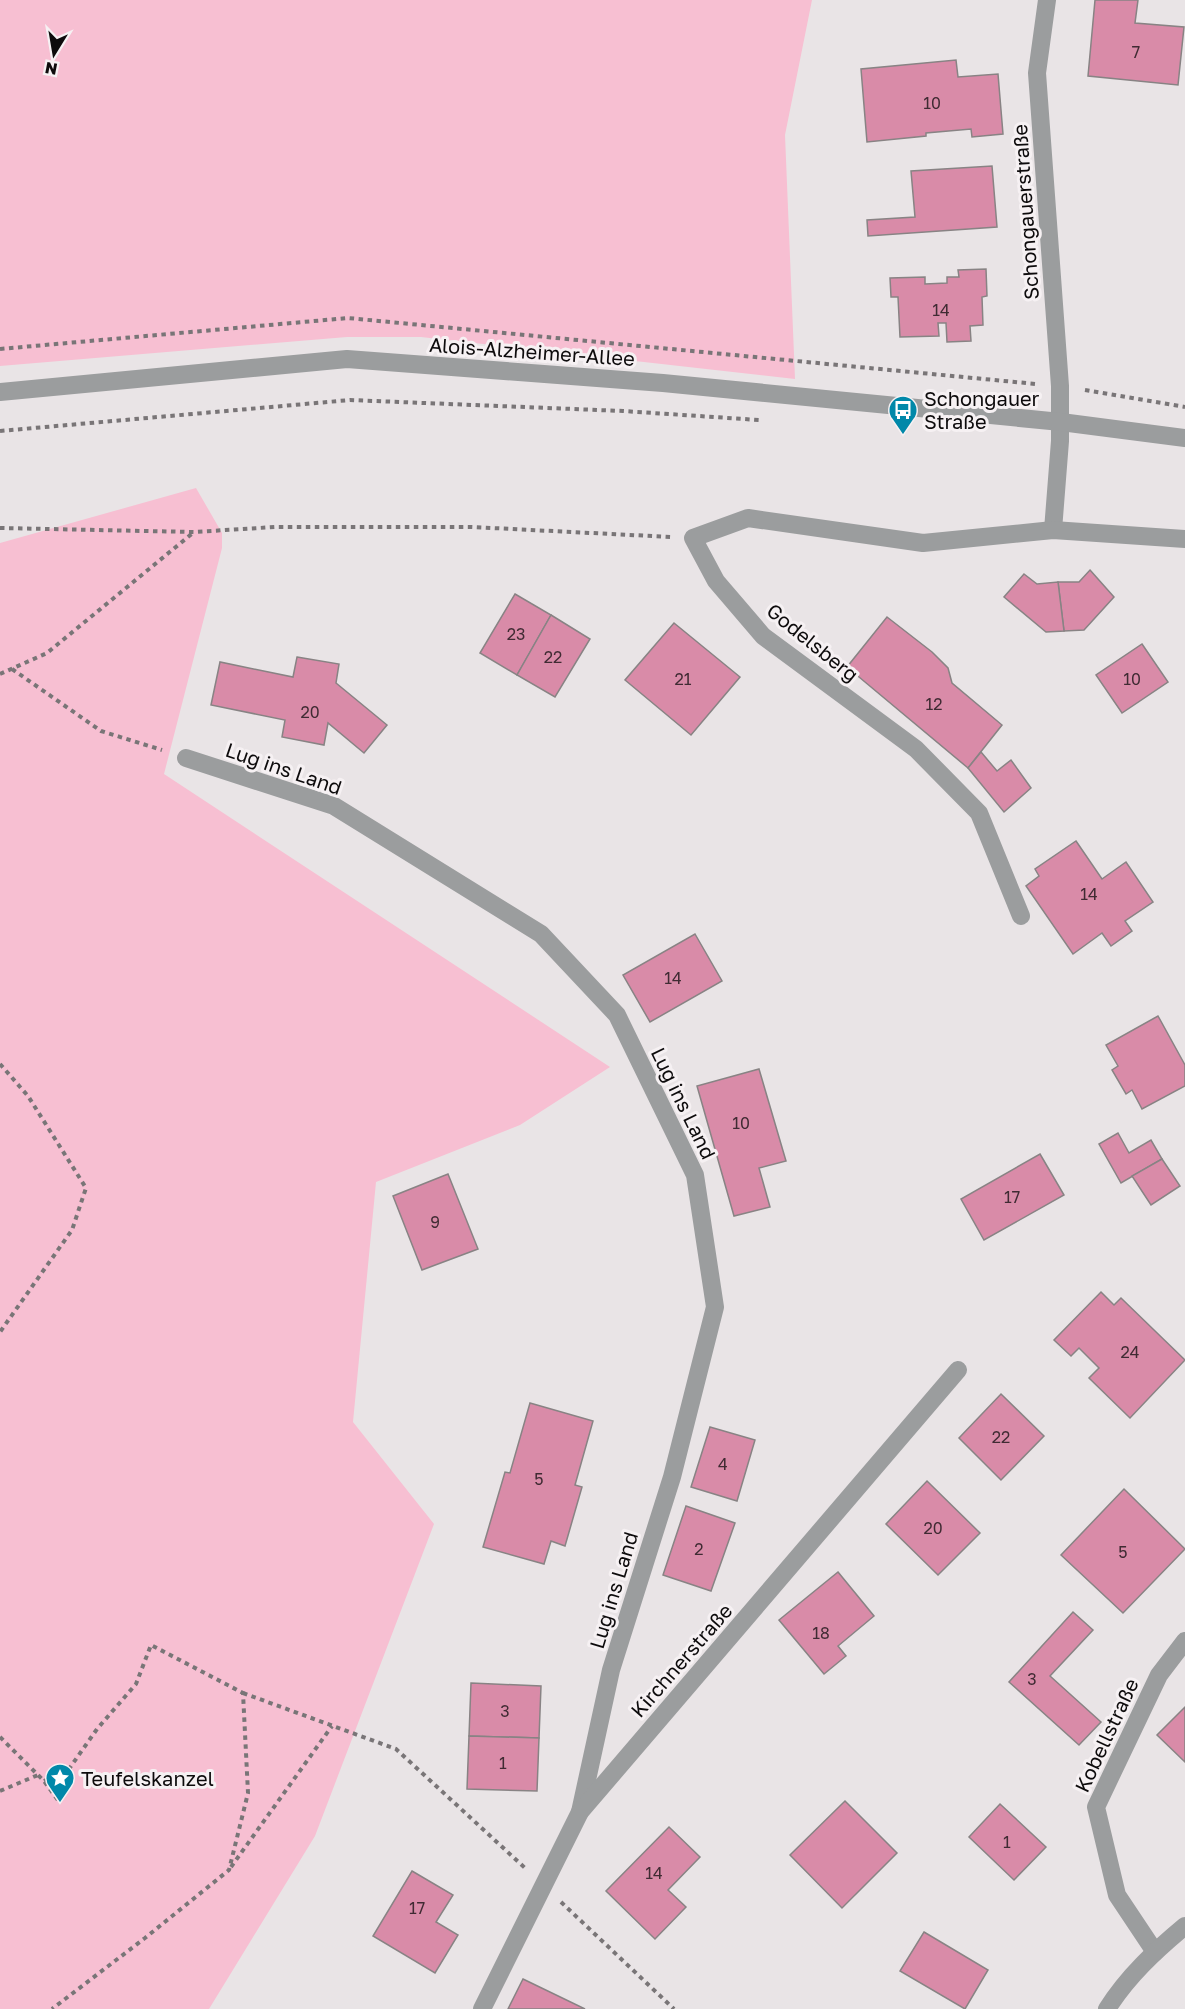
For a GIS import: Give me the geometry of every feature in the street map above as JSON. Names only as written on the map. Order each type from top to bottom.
[{"type":"street","name":"Schongauerstraße","points":[[1047,0],[1037,73],[1061,422]]},
{"type":"street","name":"Alois-Alzheimer-Allee","points":[[0,392],[347,359],[663,383],[1061,422],[1185,438]]},
{"type":"street","points":[[1053,530],[1061,422]]},
{"type":"street","points":[[693,538],[748,518],[923,543],[1053,530],[1185,539]]},
{"type":"street","name":"Godelsberg","points":[[693,538],[716,580],[763,636],[916,749],[979,813],[1021,916]]},
{"type":"street","name":"Lug ins Land","points":[[186,758],[334,806],[541,934],[617,1015],[695,1175],[715,1307],[672,1477],[611,1670],[580,1812]]},
{"type":"street","name":"Kirchnerstraße","points":[[482,2009],[580,1812],[958,1370]]},
{"type":"street","name":"Kobellstraße","points":[[1155,1952],[1117,1895],[1096,1807],[1159,1675],[1185,1641]]},
{"type":"street","points":[[1107,2009],[1122,1986],[1155,1952],[1185,1926]]},
{"type":"street","points":[[1122,1986],[1123,2009]]},
{"type":"path","points":[[1060,386],[1185,407]]},
{"type":"path","points":[[0,431],[350,400],[623,411],[765,421]]},
{"type":"path","points":[[0,528],[194,532],[275,527],[472,527],[693,538]]},
{"type":"path","points":[[0,674],[47,653],[194,532]]},
{"type":"path","points":[[12,669],[101,731],[186,758]]},
{"type":"path","points":[[0,1064],[28,1096],[86,1188],[72,1230],[0,1332]]},
{"type":"path","points":[[44,1781],[69,1769],[97,1729],[136,1684],[151,1645],[243,1693],[396,1749],[674,2009]]},
{"type":"path","points":[[229,1870],[248,1793],[243,1693]]},
{"type":"path","points":[[52,2009],[229,1870],[332,1726]]},
{"type":"path","points":[[0,1737],[44,1781],[60,1803]]},
{"type":"path","points":[[0,1791],[38,1775]]},
{"type":"shaded area","points":[[0,0],[812,0],[785,135],[795,379],[421,337],[347,337],[0,366]]},
{"type":"shaded area","points":[[196,488],[222,533],[222,548],[164,774],[610,1067],[520,1125],[376,1182],[353,1422],[434,1524],[315,1836],[209,2009],[0,2009],[0,543]]},
{"type":"building","points":[[1095,0],[1138,0],[1135,23],[1184,27],[1178,85],[1088,76]]},
{"type":"building","points":[[956,60],[958,77],[998,74],[1003,134],[972,137],[971,129],[867,142],[861,69]]},
{"type":"building","points":[[992,166],[997,227],[868,236],[867,220],[915,217],[911,171]]},
{"type":"building","points":[[986,269],[987,296],[982,297],[983,325],[970,326],[971,341],[947,342],[946,323],[938,323],[939,336],[900,337],[898,297],[891,297],[890,278],[925,277],[925,284],[947,283],[947,277],[959,277],[958,270]]},
{"type":"building","points":[[1090,570],[1114,597],[1084,630],[1064,631],[1058,582],[1079,582]]},
{"type":"building","points":[[1024,574],[1037,584],[1058,582],[1064,631],[1046,632],[1004,597]]},
{"type":"building","points":[[515,594],[551,615],[517,675],[480,653]]},
{"type":"building","points":[[551,615],[590,639],[555,697],[517,675]]},
{"type":"building","points":[[887,617],[932,652],[948,668],[952,683],[1002,725],[968,768],[847,667]]},
{"type":"building","points":[[674,623],[740,677],[691,735],[625,680]]},
{"type":"building","points":[[1142,644],[1168,682],[1122,713],[1096,675]]},
{"type":"building","points":[[297,657],[339,664],[336,683],[387,725],[364,753],[328,723],[324,745],[282,737],[285,720],[211,705],[220,662],[293,677]]},
{"type":"building","points":[[981,752],[997,771],[1011,760],[1031,788],[1004,812],[968,768]]},
{"type":"building","points":[[1076,841],[1102,879],[1126,862],[1153,902],[1125,921],[1132,931],[1111,946],[1102,933],[1073,954],[1026,886],[1039,876],[1035,869]]},
{"type":"building","points":[[695,934],[722,981],[650,1022],[623,975]]},
{"type":"building","points":[[1158,1016],[1185,1065],[1185,1086],[1142,1109],[1132,1090],[1126,1094],[1112,1070],[1118,1066],[1106,1045]]},
{"type":"building","points":[[759,1069],[786,1161],[759,1168],[770,1207],[734,1216],[697,1086]]},
{"type":"building","points":[[1118,1133],[1129,1153],[1151,1140],[1162,1159],[1121,1183],[1099,1144]]},
{"type":"building","points":[[1040,1154],[1064,1195],[984,1240],[961,1199]]},
{"type":"building","points":[[1162,1159],[1180,1186],[1151,1205],[1132,1176]]},
{"type":"building","points":[[448,1174],[478,1249],[422,1270],[393,1196]]},
{"type":"building","points":[[1101,1292],[1114,1305],[1121,1298],[1185,1360],[1130,1418],[1089,1378],[1099,1368],[1079,1348],[1071,1356],[1054,1340]]},
{"type":"building","points":[[1001,1394],[1044,1436],[1001,1480],[959,1438]]},
{"type":"building","points":[[530,1403],[593,1421],[575,1485],[582,1487],[565,1546],[551,1541],[544,1564],[483,1547],[505,1472],[510,1473]]},
{"type":"building","points":[[710,1427],[755,1440],[737,1501],[691,1487]]},
{"type":"building","points":[[927,1481],[980,1533],[938,1575],[886,1524]]},
{"type":"building","points":[[1124,1489],[1185,1549],[1123,1613],[1061,1555]]},
{"type":"building","points":[[686,1506],[735,1523],[711,1591],[663,1575]]},
{"type":"building","points":[[838,1572],[874,1616],[838,1646],[846,1656],[824,1674],[779,1620]]},
{"type":"building","points":[[1073,1612],[1093,1630],[1050,1676],[1101,1722],[1079,1745],[1009,1682]]},
{"type":"building","points":[[471,1683],[541,1686],[539,1738],[469,1736]]},
{"type":"building","points":[[1185,1707],[1185,1762],[1157,1735]]},
{"type":"building","points":[[469,1736],[539,1738],[537,1791],[467,1789]]},
{"type":"building","points":[[845,1801],[897,1853],[842,1908],[790,1855]]},
{"type":"building","points":[[1000,1804],[1046,1847],[1014,1880],[969,1837]]},
{"type":"building","points":[[669,1827],[700,1857],[668,1890],[686,1907],[655,1939],[606,1891]]},
{"type":"building","points":[[412,1871],[453,1895],[436,1922],[458,1935],[435,1973],[373,1936]]},
{"type":"building","points":[[924,1932],[988,1970],[965,2009],[900,1971]]},
{"type":"building","points":[[523,1979],[585,2009],[508,2009]]},
{"type":"place","name":"Schongauer Straße","points":[[903,436]]},
{"type":"place","name":"Teufelskanzel","points":[[60,1804]]}]
